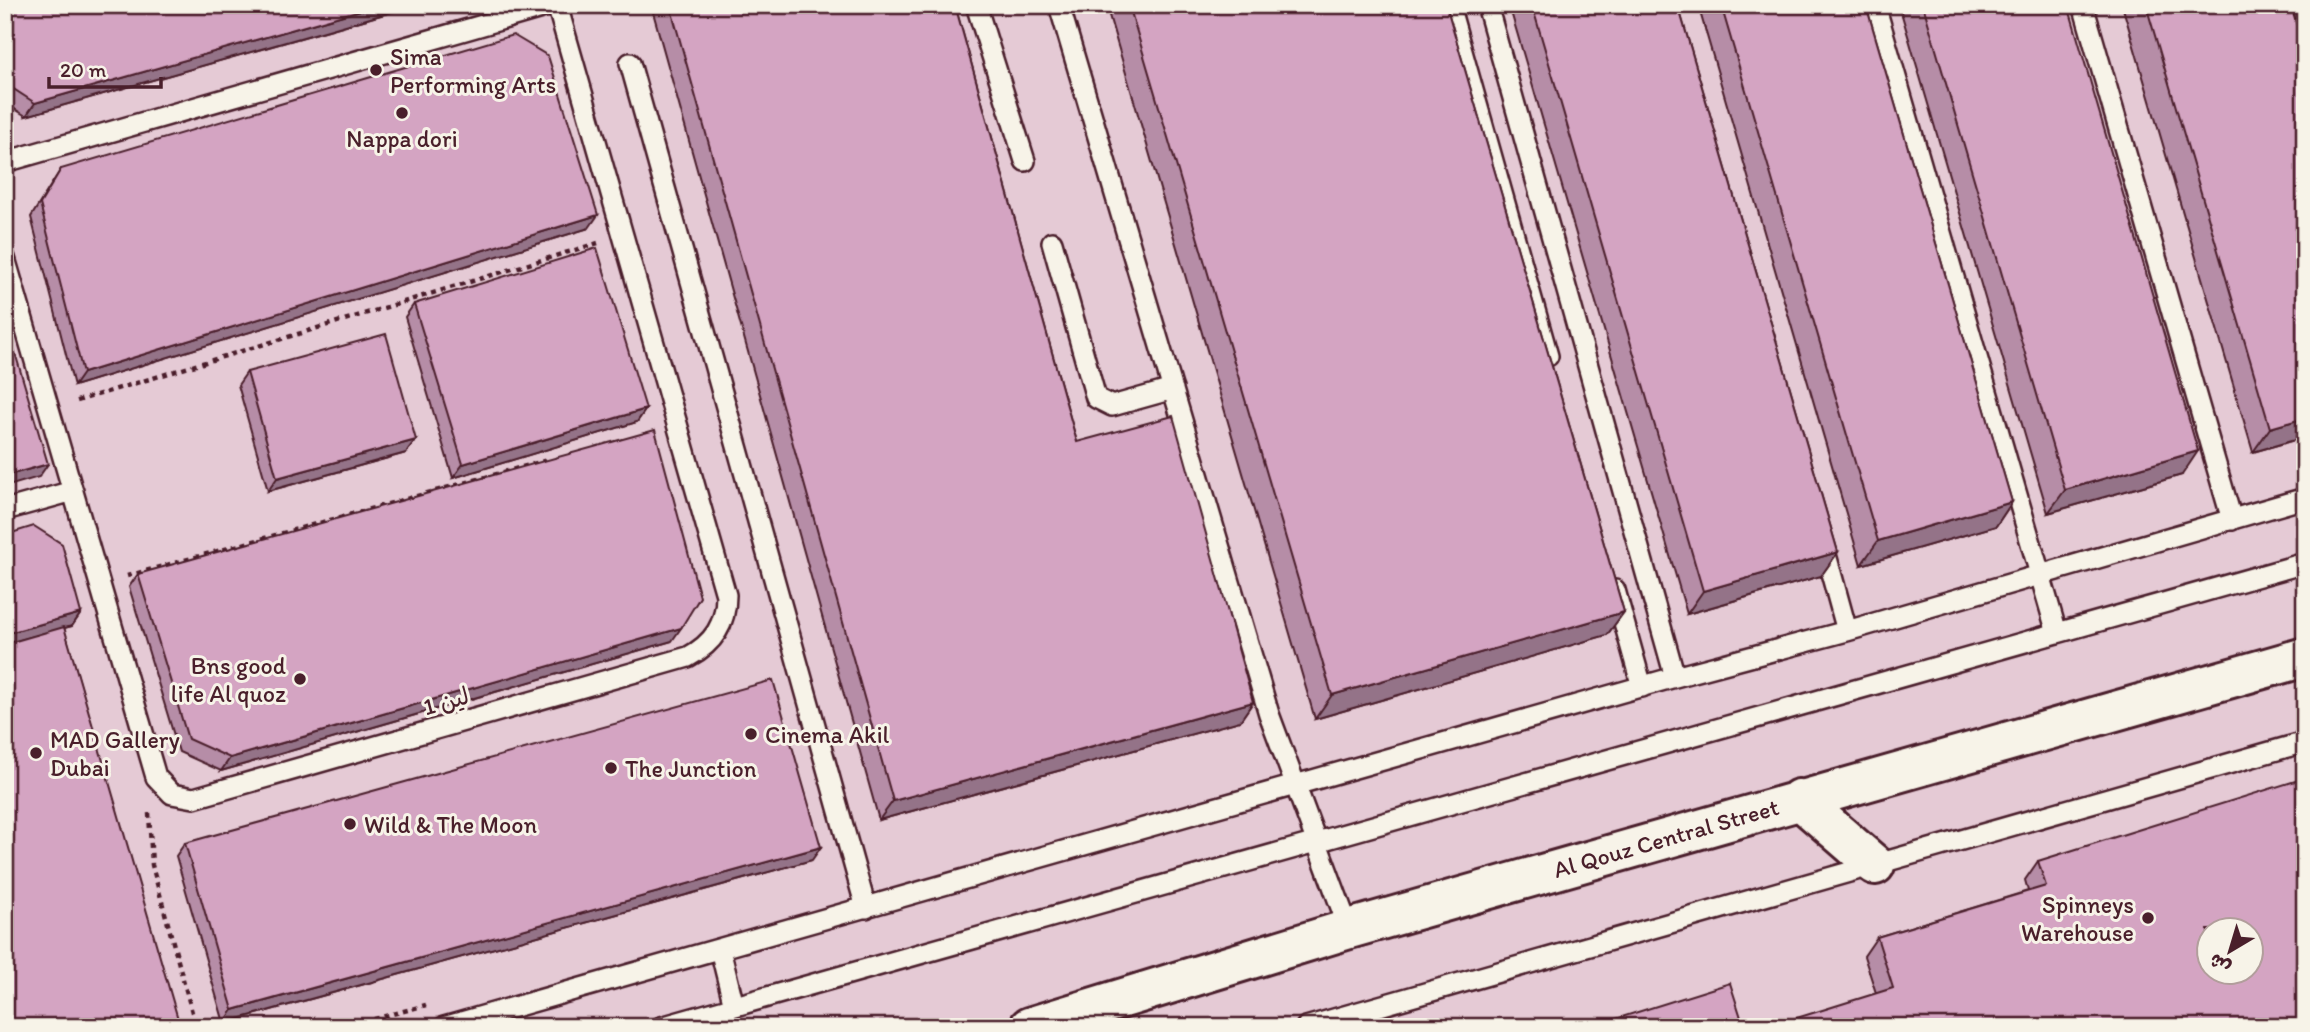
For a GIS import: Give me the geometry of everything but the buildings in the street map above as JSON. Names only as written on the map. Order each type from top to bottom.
[{"type":"street","name":"Al Qouz Central Street","points":[[1029,1027],[1085,1020],[1349,929],[2305,657]]},
{"type":"street","points":[[1799,799],[1875,865]]},
{"type":"lane","points":[[5,162],[555,5],[623,236]]},
{"type":"lane","points":[[976,5],[1025,161]]},
{"type":"lane","points":[[1059,5],[1269,714],[1349,929]]},
{"type":"lane","points":[[1449,5],[1552,368]]},
{"type":"lane","points":[[1487,5],[1675,677]]},
{"type":"lane","points":[[1875,5],[2057,633]]},
{"type":"lane","points":[[2083,5],[2232,520]]},
{"type":"lane","points":[[630,63],[866,908]]},
{"type":"lane","name":"لين 1","points":[[156,777],[172,794],[194,798],[688,657],[708,644],[722,625],[726,595],[623,236]]},
{"type":"lane","points":[[1052,242],[1096,398],[1112,406],[1173,389]]},
{"type":"lane","points":[[5,258],[156,777]]},
{"type":"lane","points":[[5,510],[73,491]]},
{"type":"lane","points":[[444,1027],[1675,677],[1847,631],[2305,498]]},
{"type":"lane","points":[[1818,522],[1847,631]]},
{"type":"lane","points":[[661,1027],[2305,563]]},
{"type":"lane","points":[[1609,570],[1642,687]]},
{"type":"lane","points":[[1306,1027],[2305,742]]},
{"type":"lane","points":[[720,949],[734,1006]]},
{"type":"path","points":[[49,409],[623,236]]},
{"type":"path","points":[[100,584],[556,457]]},
{"type":"path","points":[[156,777],[148,821],[152,865],[197,1027]]},
{"type":"shaded area","points":[[5,5],[2305,5],[2305,1027],[5,1027]]},
{"type":"place","name":"Sima Performing Arts","points":[[376,70]]},
{"type":"place","name":"Nappa dori","points":[[402,113]]},
{"type":"place","name":"Bns good life Al quoz","points":[[300,679]]},
{"type":"place","name":"Cinema Akil","points":[[751,734]]},
{"type":"place","name":"MAD Gallery Dubai","points":[[36,753]]},
{"type":"place","name":"The Junction","points":[[611,768]]},
{"type":"place","name":"Wild & The Moon","points":[[350,824]]},
{"type":"place","name":"Spinneys Warehouse","points":[[2148,918]]}]
